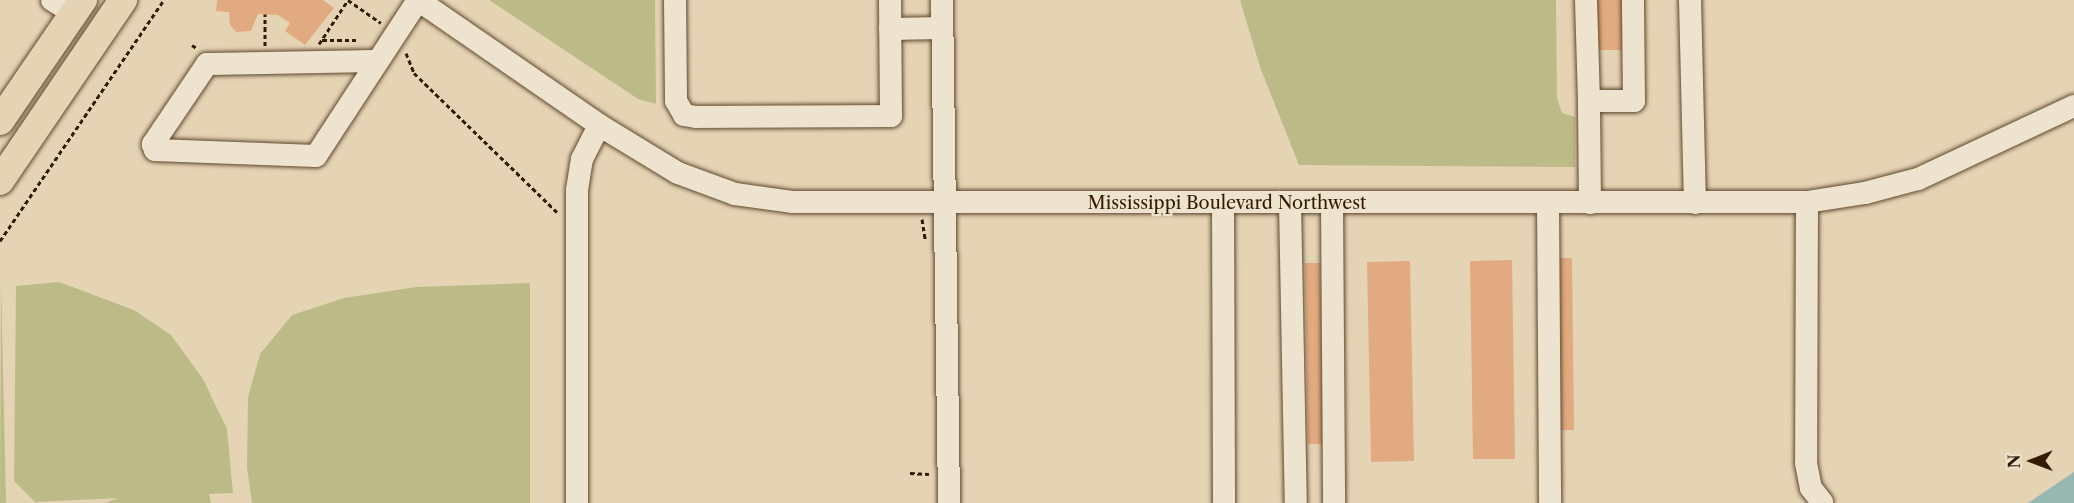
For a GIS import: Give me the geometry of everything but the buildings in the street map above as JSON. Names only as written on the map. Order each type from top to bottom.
[{"type":"main road","points":[[0,181],[123,0]]},
{"type":"main road","points":[[0,122],[70,5]]},
{"type":"street","points":[[377,61],[266,50],[207,64],[153,144],[155,150],[316,156],[418,0]]},
{"type":"street","name":"Mississippi Boulevard Northwest","points":[[418,0],[599,125],[678,173],[735,194],[793,202],[1223,204],[1807,202],[1918,178],[2074,106]]},
{"type":"street","points":[[675,0],[676,101],[684,114],[697,117],[891,116],[890,0]]},
{"type":"street","points":[[942,0],[949,503]]},
{"type":"street","points":[[1586,0],[1590,203]]},
{"type":"street","points":[[1589,101],[1634,100],[1633,0]]},
{"type":"street","points":[[1690,0],[1695,203]]},
{"type":"street","points":[[890,29],[942,28]]},
{"type":"street","points":[[577,503],[577,219],[582,159],[599,125]]},
{"type":"street","points":[[1332,202],[1335,503]]},
{"type":"street","points":[[1807,202],[1806,463],[1811,488],[1822,502]]},
{"type":"street","points":[[1290,203],[1296,503]]},
{"type":"street","points":[[1548,203],[1550,503]]},
{"type":"street","points":[[1223,204],[1224,503]]},
{"type":"path","points":[[0,241],[164,0]]},
{"type":"path","points":[[316,49],[348,0],[387,27]]},
{"type":"path","points":[[266,14],[266,50]]},
{"type":"path","points":[[322,40],[356,40]]},
{"type":"path","points":[[404,44],[414,73],[555,211],[565,219],[577,219]]},
{"type":"path","points":[[192,45],[204,53]]},
{"type":"shaded area","points":[[489,0],[655,0],[656,104],[638,99]]},
{"type":"shaded area","points":[[1240,0],[1556,0],[1557,98],[1562,113],[1575,117],[1575,167],[1299,165],[1260,67]]},
{"type":"shaded area","points":[[1,282],[6,503],[0,503]]},
{"type":"shaded area","points":[[59,282],[134,310],[171,335],[203,379],[227,429],[233,493],[209,494],[211,503],[105,503],[118,498],[35,502],[14,481],[16,286]]},
{"type":"shaded area","points":[[530,283],[530,503],[252,503],[247,468],[248,397],[260,354],[292,315],[344,298],[416,287]]},
{"type":"water","points":[[2074,472],[2074,503],[2028,503]]}]
